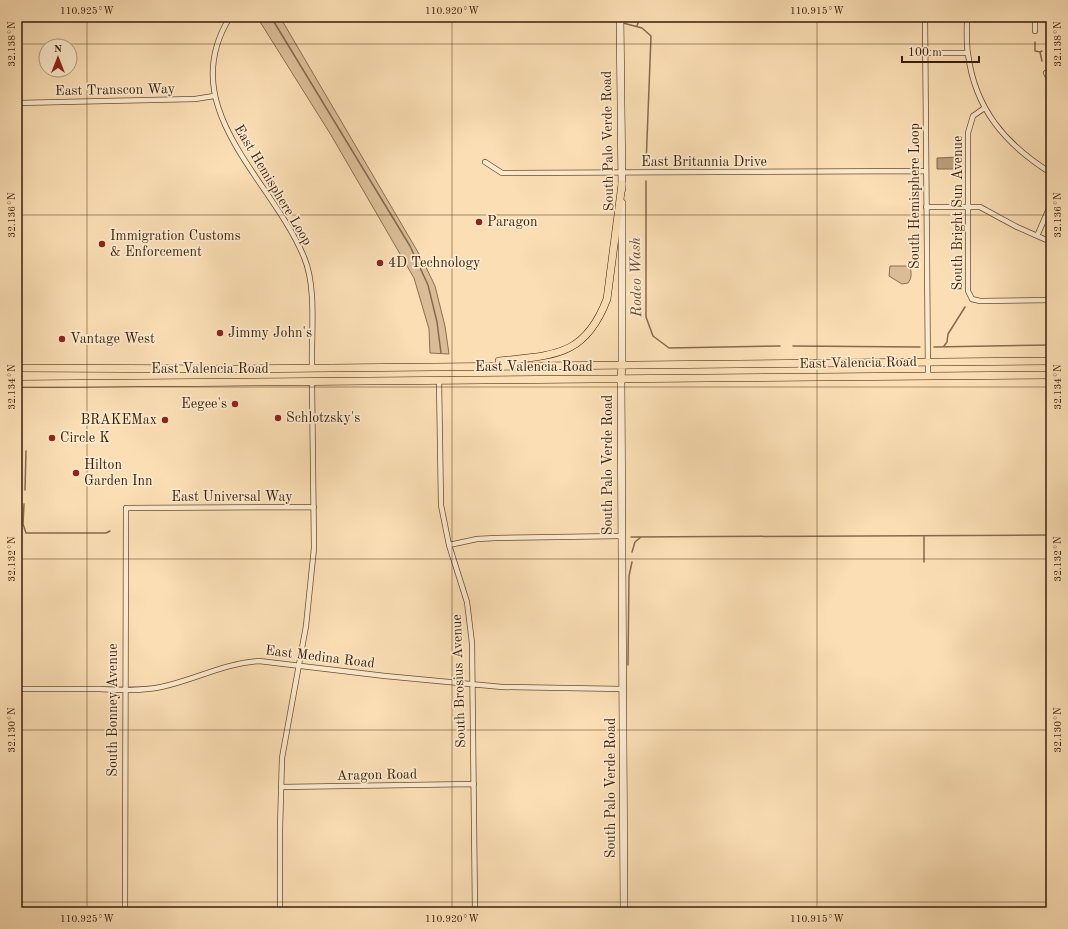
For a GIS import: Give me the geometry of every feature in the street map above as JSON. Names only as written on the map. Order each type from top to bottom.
[{"type":"main road","points":[[463,366],[554,354],[570,348],[593,328],[601,316],[607,299],[622,184]]},
{"type":"main road","name":"East Valencia Road","points":[[17,368],[312,368],[1051,361]]},
{"type":"main road","name":"South Palo Verde Road","points":[[621,380],[622,364]]},
{"type":"main road","points":[[312,368],[312,382]]},
{"type":"main road","name":"East Valencia Road","points":[[17,384],[439,380],[621,380],[928,375],[1051,375]]},
{"type":"street","name":"East Hemisphere Loop","points":[[230,17],[224,26],[213,63],[214,96],[225,126],[238,150],[296,240],[304,256],[309,272],[311,288],[312,368]]},
{"type":"street","name":"South Palo Verde Road","points":[[620,17],[622,364]]},
{"type":"street","name":"South Hemisphere Loop","points":[[925,17],[928,375]]},
{"type":"street","points":[[967,17],[967,53],[972,77],[983,109],[1003,134],[1030,159],[1051,173]]},
{"type":"street","points":[[1035,17],[1035,31]]},
{"type":"street","points":[[925,53],[967,53]]},
{"type":"street","points":[[1046,73],[1051,83]]},
{"type":"street","name":"East Transcon Way","points":[[17,103],[195,99],[214,96]]},
{"type":"street","name":"South Bright Sun Avenue","points":[[983,109],[973,116],[968,133],[968,291],[971,300],[1051,300]]},
{"type":"street","name":"East Britannia Drive","points":[[485,162],[502,173],[926,171]]},
{"type":"street","points":[[1037,236],[1051,204]]},
{"type":"street","points":[[926,207],[980,207],[1011,225],[1051,242]]},
{"type":"street","name":"South Brosius Avenue","points":[[439,380],[441,505],[449,545],[467,602],[472,643],[475,912]]},
{"type":"street","name":"South Palo Verde Road","points":[[621,380],[621,536],[624,689],[624,912]]},
{"type":"street","points":[[280,912],[281,787],[286,727],[311,586],[314,548],[312,382]]},
{"type":"street","name":"East Universal Way","points":[[126,508],[314,507]]},
{"type":"street","name":"South Bonney Avenue","points":[[125,912],[124,690],[126,508]]},
{"type":"street","points":[[449,545],[476,539],[621,536]]},
{"type":"street","name":"East Medina Road","points":[[17,689],[124,690],[159,687],[185,682],[221,668],[245,662],[272,661],[385,676],[502,687],[624,689]]},
{"type":"street","name":"Aragon Road","points":[[281,787],[474,784]]},
{"type":"shaded area","points":[[257,17],[280,17],[422,259],[435,286],[445,326],[449,354],[430,353],[429,329],[414,278],[331,135]]},
{"type":"shaded area","points":[[960,157],[960,169],[937,169],[937,158]]},
{"type":"shaded area","points":[[890,266],[909,266],[911,274],[908,283],[902,284],[889,276]]},
{"type":"waterway","points":[[271,17],[410,246],[428,285],[437,322],[441,353]]},
{"type":"waterway","name":"Rodeo Wash","points":[[606,17],[618,21]]},
{"type":"waterway","points":[[637,26],[640,17]]},
{"type":"waterway","name":"Rodeo Wash","points":[[623,23],[642,28],[651,36],[646,165]]},
{"type":"waterway","points":[[1035,42],[1035,51],[1040,52]]},
{"type":"waterway","points":[[1042,51],[1040,52],[1042,61]]},
{"type":"waterway","name":"Rodeo Wash","points":[[646,181],[646,317],[653,336],[669,348],[780,346]]},
{"type":"waterway","points":[[944,346],[947,342],[948,334],[965,307]]},
{"type":"waterway","points":[[934,347],[1051,345]]},
{"type":"waterway","name":"Rodeo Wash","points":[[793,346],[920,347]]},
{"type":"waterway","points":[[25,490],[26,451]]},
{"type":"waterway","points":[[24,504],[23,524],[26,533],[106,533],[110,531]]},
{"type":"waterway","points":[[631,537],[1051,535]]},
{"type":"waterway","points":[[924,536],[924,562]]},
{"type":"waterway","points":[[632,552],[635,542],[641,537]]},
{"type":"waterway","points":[[628,665],[629,576],[632,562]]},
{"type":"place","name":"Paragon","points":[[479,222]]},
{"type":"place","name":"Immigration Customs & Enforcement","points":[[102,244]]},
{"type":"place","name":"4D Technology","points":[[380,263]]},
{"type":"place","name":"Jimmy John's","points":[[220,333]]},
{"type":"place","name":"Vantage West","points":[[62,339]]},
{"type":"place","name":"Eegee's","points":[[235,404]]},
{"type":"place","name":"Schlotzsky's","points":[[278,418]]},
{"type":"place","name":"BRAKEMax","points":[[165,420]]},
{"type":"place","name":"Circle K","points":[[52,438]]},
{"type":"place","name":"Hilton Garden Inn","points":[[76,473]]}]
